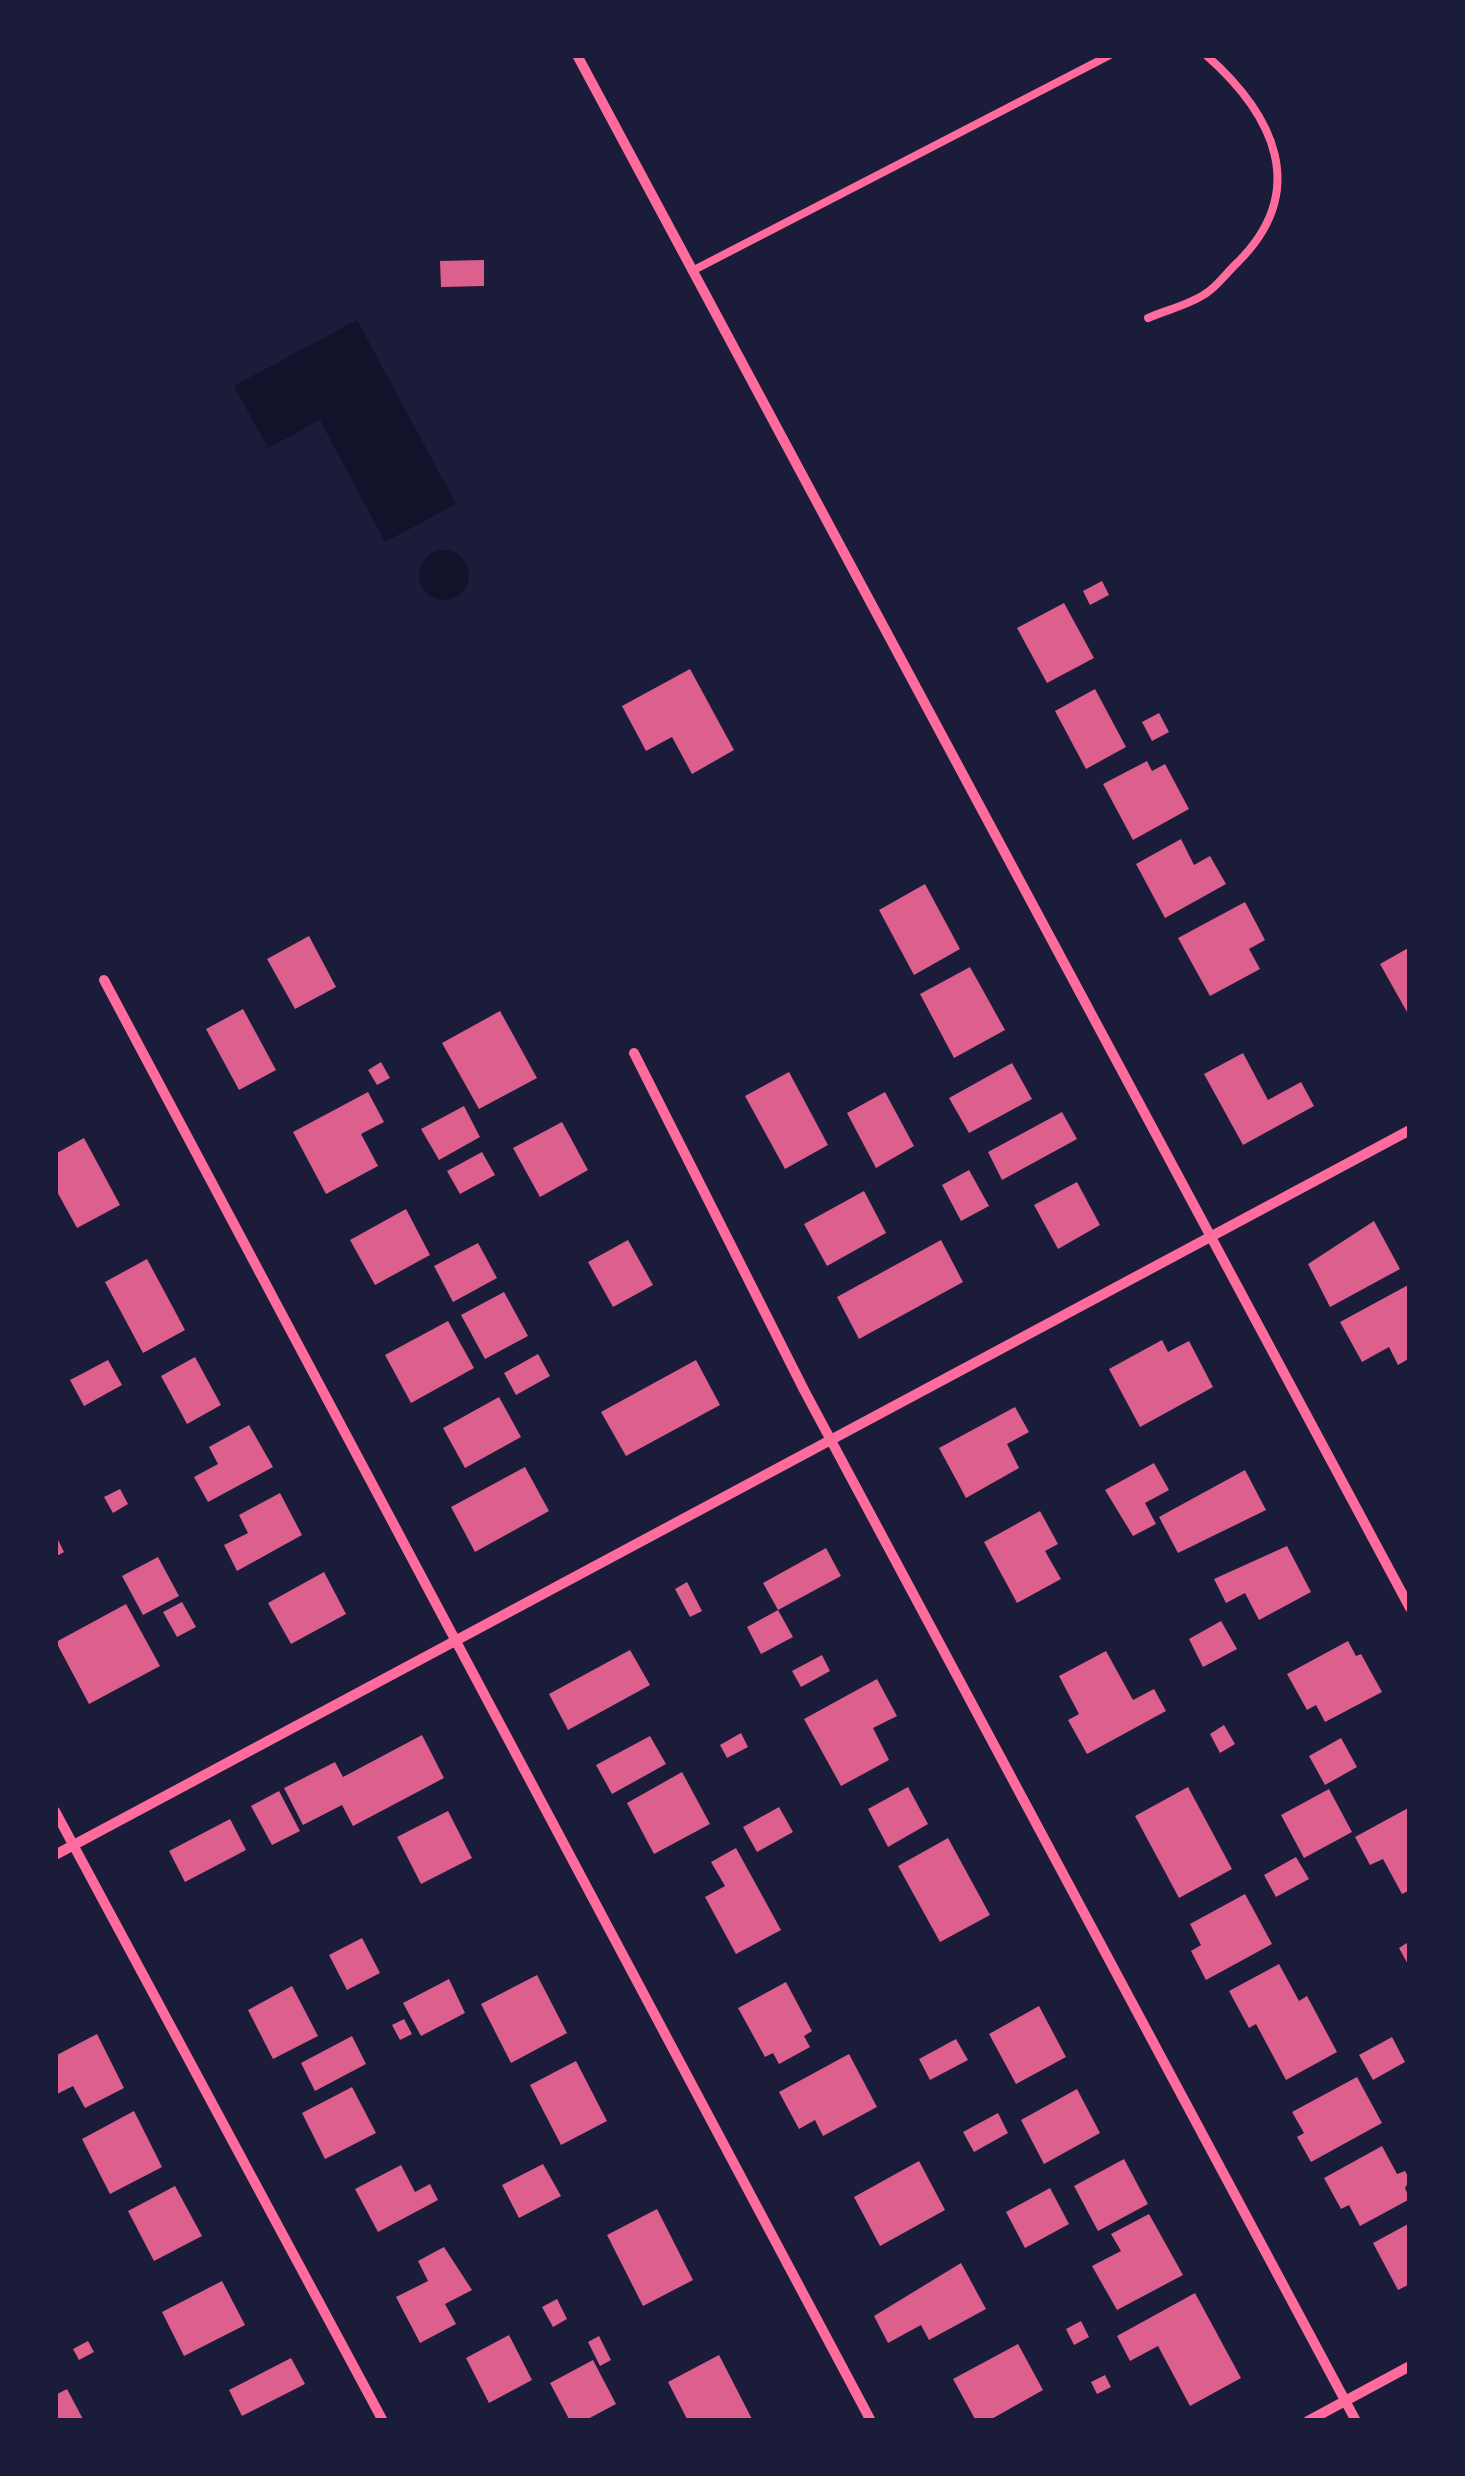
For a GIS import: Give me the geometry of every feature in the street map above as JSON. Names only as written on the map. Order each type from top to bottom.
[{"type":"street","points":[[578,55],[1410,1608]]},
{"type":"street","points":[[104,980],[872,2421]]},
{"type":"street","points":[[634,1053],[831,1440],[1356,2421]]},
{"type":"street","points":[[55,1855],[1410,1130]]},
{"type":"street","points":[[55,1811],[383,2421]]},
{"type":"street","points":[[1308,2421],[1410,2366]]},
{"type":"lane","points":[[692,271],[1110,55]]},
{"type":"lane","points":[[1148,318],[1205,294],[1261,239],[1275,211],[1281,180],[1272,144],[1252,104],[1206,55]]},
{"type":"shaded area","points":[[357,320],[456,504],[385,542],[320,420],[268,448],[234,386]]},
{"type":"shaded area","points":[[444,550],[462,557],[469,575],[462,593],[444,600],[426,593],[419,575],[426,557]]},
{"type":"building","points":[[484,260],[484,286],[441,287],[440,261]]},
{"type":"building","points":[[1102,581],[1109,595],[1090,605],[1083,591]]},
{"type":"building","points":[[1064,603],[1094,658],[1047,683],[1017,628]]},
{"type":"building","points":[[690,669],[734,750],[692,774],[672,737],[646,751],[622,706]]},
{"type":"building","points":[[1095,689],[1126,747],[1086,769],[1055,711]]},
{"type":"building","points":[[1159,713],[1169,732],[1152,741],[1142,722]]},
{"type":"building","points":[[1147,761],[1152,771],[1165,764],[1189,809],[1133,840],[1103,784]]},
{"type":"building","points":[[1181,839],[1194,865],[1210,856],[1226,884],[1165,918],[1136,864]]},
{"type":"building","points":[[925,884],[960,949],[914,975],[879,910]]},
{"type":"building","points":[[1245,902],[1265,940],[1249,949],[1260,969],[1210,996],[1178,938]]},
{"type":"building","points":[[309,936],[336,987],[295,1009],[267,959]]},
{"type":"building","points":[[1410,947],[1410,1010],[1407,1012],[1380,964]]},
{"type":"building","points":[[970,967],[1005,1030],[954,1058],[920,994]]},
{"type":"building","points":[[243,1009],[276,1070],[239,1090],[206,1029]]},
{"type":"building","points":[[500,1011],[537,1078],[479,1109],[442,1043]]},
{"type":"building","points":[[1243,1053],[1268,1100],[1301,1082],[1314,1106],[1243,1145],[1204,1074]]},
{"type":"building","points":[[381,1062],[390,1078],[377,1085],[368,1070]]},
{"type":"building","points":[[1012,1063],[1032,1099],[969,1133],[949,1098]]},
{"type":"building","points":[[789,1072],[828,1145],[785,1169],[745,1096]]},
{"type":"building","points":[[368,1092],[384,1122],[361,1134],[378,1166],[326,1194],[293,1132]]},
{"type":"building","points":[[885,1092],[914,1146],[876,1168],[847,1113]]},
{"type":"building","points":[[464,1106],[480,1137],[439,1160],[421,1129]]},
{"type":"building","points":[[1062,1112],[1077,1139],[1002,1180],[988,1152]]},
{"type":"building","points":[[562,1122],[588,1170],[540,1197],[513,1148]]},
{"type":"building","points":[[84,1138],[120,1205],[77,1228],[55,1188],[55,1154]]},
{"type":"building","points":[[482,1152],[495,1175],[460,1194],[447,1171]]},
{"type":"building","points":[[969,1170],[989,1206],[961,1221],[942,1185]]},
{"type":"building","points":[[1077,1182],[1100,1225],[1058,1249],[1034,1205]]},
{"type":"building","points":[[864,1191],[886,1233],[827,1266],[804,1224]]},
{"type":"building","points":[[406,1209],[430,1255],[375,1285],[350,1240]]},
{"type":"building","points":[[1374,1221],[1400,1269],[1330,1307],[1308,1264]]},
{"type":"building","points":[[628,1240],[653,1285],[613,1307],[588,1262]]},
{"type":"building","points":[[941,1240],[963,1282],[859,1339],[837,1297]]},
{"type":"building","points":[[478,1243],[497,1278],[453,1302],[434,1266]]},
{"type":"building","points":[[147,1259],[185,1330],[143,1353],[105,1282]]},
{"type":"building","points":[[1410,1284],[1410,1358],[1398,1365],[1389,1347],[1362,1362],[1340,1322]]},
{"type":"building","points":[[504,1292],[528,1336],[485,1359],[461,1315]]},
{"type":"building","points":[[448,1321],[474,1368],[411,1403],[385,1355]]},
{"type":"building","points":[[1162,1340],[1168,1352],[1189,1341],[1213,1387],[1140,1427],[1109,1369]]},
{"type":"building","points":[[538,1354],[550,1376],[516,1395],[504,1373]]},
{"type":"building","points":[[195,1357],[221,1405],[187,1424],[161,1376]]},
{"type":"building","points":[[108,1360],[122,1385],[84,1406],[70,1380]]},
{"type":"building","points":[[696,1360],[720,1405],[626,1456],[601,1412]]},
{"type":"building","points":[[499,1397],[521,1437],[465,1468],[443,1428]]},
{"type":"building","points":[[1015,1407],[1029,1432],[1007,1444],[1019,1468],[966,1498],[939,1448]]},
{"type":"building","points":[[249,1425],[273,1467],[208,1502],[194,1477],[218,1464],[209,1447]]},
{"type":"building","points":[[1154,1463],[1169,1490],[1145,1503],[1156,1524],[1133,1536],[1105,1490]]},
{"type":"building","points":[[525,1467],[549,1511],[475,1552],[451,1507]]},
{"type":"building","points":[[1245,1470],[1266,1510],[1178,1553],[1159,1517]]},
{"type":"building","points":[[120,1489],[128,1504],[113,1513],[104,1497]]},
{"type":"building","points":[[280,1493],[302,1535],[237,1571],[224,1545],[248,1533],[239,1515]]},
{"type":"building","points":[[1040,1511],[1058,1544],[1045,1551],[1061,1579],[1017,1603],[984,1542]]},
{"type":"building","points":[[55,1534],[64,1552],[55,1557]]},
{"type":"building","points":[[1287,1546],[1311,1592],[1259,1620],[1245,1593],[1226,1603],[1214,1579]]},
{"type":"building","points":[[826,1548],[841,1576],[778,1610],[763,1583]]},
{"type":"building","points":[[158,1557],[179,1596],[143,1615],[122,1576]]},
{"type":"building","points":[[324,1572],[346,1614],[291,1644],[268,1603]]},
{"type":"building","points":[[687,1582],[702,1611],[690,1617],[675,1589]]},
{"type":"building","points":[[182,1602],[196,1627],[177,1637],[163,1612]]},
{"type":"building","points":[[126,1604],[160,1666],[89,1704],[56,1642]]},
{"type":"building","points":[[778,1610],[793,1637],[761,1654],[747,1627]]},
{"type":"building","points":[[1221,1621],[1237,1649],[1203,1667],[1189,1639]]},
{"type":"building","points":[[1348,1641],[1356,1656],[1361,1654],[1382,1692],[1325,1722],[1316,1705],[1307,1710],[1287,1674]]},
{"type":"building","points":[[630,1650],[650,1685],[568,1730],[549,1694]]},
{"type":"building","points":[[1106,1651],[1133,1700],[1154,1689],[1166,1711],[1087,1754],[1068,1720],[1079,1714],[1059,1676]]},
{"type":"building","points":[[822,1655],[830,1671],[801,1687],[792,1671]]},
{"type":"building","points":[[877,1679],[897,1716],[873,1728],[889,1760],[841,1786],[804,1719]]},
{"type":"building","points":[[1224,1725],[1235,1744],[1220,1753],[1210,1734]]},
{"type":"building","points":[[741,1733],[748,1747],[727,1758],[720,1745]]},
{"type":"building","points":[[422,1735],[444,1778],[353,1826],[342,1805],[303,1825],[284,1788],[335,1762],[343,1777]]},
{"type":"building","points":[[650,1736],[666,1764],[612,1794],[596,1765]]},
{"type":"building","points":[[1341,1738],[1357,1767],[1325,1785],[1309,1756]]},
{"type":"building","points":[[682,1772],[710,1824],[654,1854],[627,1803]]},
{"type":"building","points":[[908,1787],[928,1824],[888,1847],[868,1809]]},
{"type":"building","points":[[1188,1787],[1232,1869],[1179,1898],[1135,1816]]},
{"type":"building","points":[[1329,1789],[1352,1832],[1304,1858],[1281,1815]]},
{"type":"building","points":[[279,1791],[300,1831],[272,1845],[251,1806]]},
{"type":"building","points":[[779,1807],[793,1832],[757,1852],[743,1827]]},
{"type":"building","points":[[1410,1807],[1410,1890],[1402,1894],[1383,1859],[1370,1865],[1355,1837]]},
{"type":"building","points":[[448,1811],[472,1858],[421,1884],[397,1837]]},
{"type":"building","points":[[230,1819],[246,1850],[185,1882],[169,1851]]},
{"type":"building","points":[[948,1838],[990,1915],[940,1942],[898,1866]]},
{"type":"building","points":[[736,1848],[781,1930],[736,1954],[705,1897],[725,1886],[711,1862]]},
{"type":"building","points":[[1296,1857],[1309,1879],[1276,1897],[1264,1875]]},
{"type":"building","points":[[1245,1894],[1272,1944],[1206,1980],[1191,1951],[1201,1945],[1190,1924]]},
{"type":"building","points":[[362,1938],[380,1973],[347,1990],[329,1955]]},
{"type":"building","points":[[1410,1941],[1410,1968],[1399,1948]]},
{"type":"building","points":[[1279,1964],[1299,2001],[1307,1996],[1337,2052],[1286,2080],[1256,2024],[1249,2028],[1229,1991]]},
{"type":"building","points":[[537,1975],[567,2033],[511,2063],[481,2004]]},
{"type":"building","points":[[449,1979],[465,2013],[421,2036],[403,2003]]},
{"type":"building","points":[[786,1982],[812,2031],[804,2036],[810,2047],[779,2064],[773,2053],[765,2057],[738,2008]]},
{"type":"building","points":[[292,1986],[318,2036],[273,2059],[248,2010]]},
{"type":"building","points":[[1039,2006],[1066,2057],[1016,2084],[989,2034]]},
{"type":"building","points":[[404,2019],[412,2034],[400,2040],[392,2025]]},
{"type":"building","points":[[97,2034],[124,2088],[85,2108],[73,2086],[55,2095],[55,2056]]},
{"type":"building","points":[[352,2036],[366,2064],[315,2091],[301,2063]]},
{"type":"building","points":[[1392,2037],[1405,2062],[1373,2080],[1359,2055]]},
{"type":"building","points":[[956,2039],[968,2060],[930,2080],[919,2059]]},
{"type":"building","points":[[849,2054],[877,2107],[823,2136],[815,2120],[799,2129],[779,2092]]},
{"type":"building","points":[[576,2061],[607,2121],[561,2145],[530,2085]]},
{"type":"building","points":[[1357,2077],[1382,2123],[1311,2162],[1297,2137],[1304,2133],[1292,2112]]},
{"type":"building","points":[[352,2087],[376,2133],[325,2159],[302,2113]]},
{"type":"building","points":[[1077,2089],[1100,2133],[1044,2164],[1021,2120]]},
{"type":"building","points":[[134,2111],[162,2167],[110,2194],[82,2139]]},
{"type":"building","points":[[998,2113],[1008,2133],[974,2152],[963,2132]]},
{"type":"building","points":[[1382,2146],[1397,2174],[1405,2171],[1410,2180],[1405,2188],[1410,2199],[1360,2226],[1349,2205],[1341,2209],[1324,2178]]},
{"type":"building","points":[[1124,2159],[1148,2204],[1098,2231],[1074,2186]]},
{"type":"building","points":[[919,2161],[945,2210],[880,2246],[854,2197]]},
{"type":"building","points":[[543,2164],[561,2196],[519,2218],[502,2185]]},
{"type":"building","points":[[401,2165],[415,2192],[430,2184],[438,2200],[378,2232],[355,2189]]},
{"type":"building","points":[[175,2186],[202,2236],[154,2261],[128,2211]]},
{"type":"building","points":[[1050,2188],[1069,2224],[1025,2248],[1006,2212]]},
{"type":"building","points":[[657,2209],[693,2280],[643,2306],[607,2235]]},
{"type":"building","points":[[1149,2214],[1183,2275],[1117,2310],[1092,2266],[1121,2251],[1111,2234]]},
{"type":"building","points":[[1410,2223],[1410,2284],[1398,2290],[1373,2243]]},
{"type":"building","points":[[444,2247],[472,2290],[445,2304],[456,2324],[420,2343],[396,2297],[428,2281],[418,2261]]},
{"type":"building","points":[[961,2263],[986,2309],[929,2340],[921,2325],[888,2343],[874,2316]]},
{"type":"building","points":[[222,2281],[245,2325],[184,2356],[162,2312]]},
{"type":"building","points":[[1195,2293],[1241,2378],[1190,2406],[1158,2346],[1130,2361],[1117,2336]]},
{"type":"building","points":[[557,2299],[567,2319],[553,2327],[542,2307]]},
{"type":"building","points":[[1081,2321],[1089,2337],[1074,2345],[1066,2329]]},
{"type":"building","points":[[509,2335],[532,2380],[489,2403],[466,2358]]},
{"type":"building","points":[[599,2336],[611,2360],[600,2366],[588,2342]]},
{"type":"building","points":[[88,2341],[94,2352],[79,2360],[73,2349]]},
{"type":"building","points":[[1018,2344],[1043,2390],[988,2421],[976,2421],[953,2379]]},
{"type":"building","points":[[719,2355],[753,2421],[688,2421],[668,2382]]},
{"type":"building","points":[[291,2358],[305,2384],[242,2416],[229,2390]]},
{"type":"building","points":[[593,2360],[616,2404],[584,2421],[570,2421],[550,2383]]},
{"type":"building","points":[[1105,2375],[1111,2387],[1097,2394],[1091,2382]]},
{"type":"building","points":[[67,2389],[84,2421],[55,2421],[55,2395]]}]
